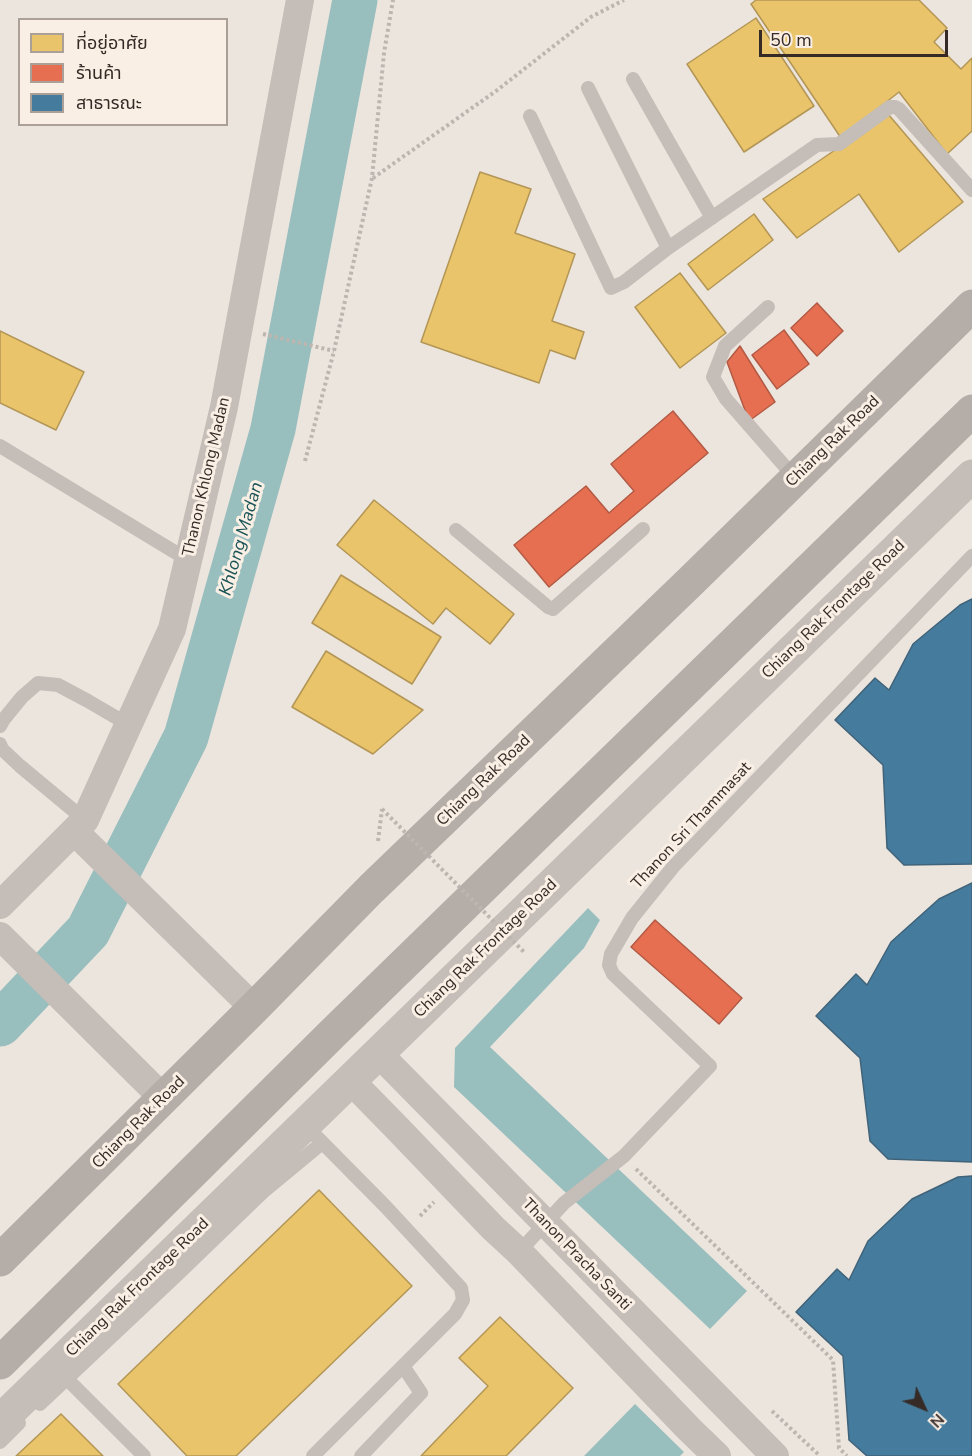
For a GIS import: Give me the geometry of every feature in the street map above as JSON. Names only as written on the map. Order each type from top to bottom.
[{"type":"main road","name":"Chiang Rak Road","points":[[0,1260],[164,1099],[372,889],[972,306]]},
{"type":"main road","points":[[0,1362],[351,1015],[972,411]]},
{"type":"street","name":"Thanon Khlong Madan","points":[[0,905],[84,834],[172,629],[224,408],[300,0]]},
{"type":"street","name":"Chiang Rak Frontage Road","points":[[0,1421],[61,1374],[313,1134],[351,1081],[378,1053],[972,476]]},
{"type":"street","points":[[84,834],[159,916],[254,1008]]},
{"type":"street","points":[[0,936],[164,1099]]},
{"type":"street","name":"Thanon Pracha Santi","points":[[378,1053],[555,1214],[775,1456]]},
{"type":"street","points":[[351,1081],[717,1456]]},
{"type":"lane","points":[[633,79],[712,218]]},
{"type":"lane","points":[[588,88],[668,248]]},
{"type":"lane","points":[[530,116],[611,288],[624,282],[668,248],[817,145],[839,144],[890,107],[895,106],[899,109],[972,190]]},
{"type":"lane","points":[[768,307],[725,346],[713,377],[726,399],[795,478]]},
{"type":"lane","points":[[0,446],[188,560]]},
{"type":"lane","points":[[456,530],[548,607],[554,609],[643,529]]},
{"type":"lane","name":"Thanon Sri Thammasat","points":[[519,1252],[555,1214],[624,1156],[710,1066],[613,974],[609,965],[610,954],[632,918],[673,867],[972,556]]},
{"type":"lane","points":[[0,726],[22,697],[38,683],[58,685],[129,725]]},
{"type":"lane","points":[[0,744],[2,749],[84,834]]},
{"type":"lane","points":[[313,1134],[386,1207],[461,1288],[463,1300],[454,1314],[313,1456]]},
{"type":"lane","points":[[361,1456],[421,1393],[403,1366]]},
{"type":"lane","points":[[0,1442],[61,1374],[144,1456]]},
{"type":"path","points":[[305,461],[334,351],[372,178],[384,52],[393,0]]},
{"type":"path","points":[[372,178],[496,91],[591,17],[624,0]]},
{"type":"path","points":[[254,332],[334,351]]},
{"type":"path","points":[[382,809],[524,952]]},
{"type":"path","points":[[624,1156],[833,1360],[839,1448],[847,1456]]},
{"type":"water","points":[[588,908],[600,920],[584,948],[490,1047],[747,1291],[710,1329],[454,1087],[455,1048]]},
{"type":"water","points":[[635,1404],[684,1452],[680,1456],[584,1456]]},
{"type":"building: ที่อยู่อาศัย","points":[[756,0],[919,0],[947,28],[934,42],[961,69],[972,58],[972,131],[947,154],[899,92],[841,138],[751,4]]},
{"type":"building: ที่อยู่อาศัย","points":[[756,18],[814,106],[744,152],[687,64]]},
{"type":"building: ที่อยู่อาศัย","points":[[888,114],[963,202],[899,252],[859,194],[797,238],[763,199]]},
{"type":"building: ที่อยู่อาศัย","points":[[480,172],[531,189],[515,233],[575,254],[552,321],[584,332],[575,359],[550,350],[539,383],[421,342]]},
{"type":"building: ที่อยู่อาศัย","points":[[754,214],[773,240],[708,290],[688,264]]},
{"type":"building: ที่อยู่อาศัย","points":[[680,273],[726,333],[680,368],[635,307]]},
{"type":"building: ที่อยู่อาศัย","points":[[0,331],[84,372],[56,430],[0,403]]},
{"type":"building: ที่อยู่อาศัย","points":[[374,500],[514,614],[490,644],[446,608],[433,624],[337,545]]},
{"type":"building: ที่อยู่อาศัย","points":[[341,575],[441,637],[412,684],[312,623]]},
{"type":"building: ที่อยู่อาศัย","points":[[326,651],[423,710],[373,754],[292,707]]},
{"type":"building: ที่อยู่อาศัย","points":[[319,1190],[412,1286],[236,1456],[187,1456],[118,1384]]},
{"type":"building: ที่อยู่อาศัย","points":[[500,1317],[573,1388],[506,1456],[421,1456],[488,1386],[459,1358]]},
{"type":"building: ที่อยู่อาศัย","points":[[61,1414],[103,1456],[16,1456]]},
{"type":"building: ร้านค้า","points":[[817,303],[843,331],[817,356],[791,328]]},
{"type":"building: ร้านค้า","points":[[784,330],[809,364],[777,389],[752,355]]},
{"type":"building: ร้านค้า","points":[[740,346],[775,402],[749,421],[727,362]]},
{"type":"building: ร้านค้า","points":[[673,411],[708,453],[549,587],[514,545],[586,486],[609,513],[634,491],[611,464]]},
{"type":"building: ร้านค้า","points":[[655,920],[742,998],[719,1024],[631,947]]},
{"type":"building: สาธารณะ","points":[[972,599],[972,864],[904,865],[887,848],[883,765],[835,720],[875,678],[889,690],[913,644],[960,605]]},
{"type":"building: สาธารณะ","points":[[972,883],[972,1162],[888,1159],[870,1141],[860,1058],[816,1016],[856,974],[867,985],[891,942],[939,899]]},
{"type":"building: สาธารณะ","points":[[972,1176],[972,1456],[867,1456],[849,1440],[843,1356],[796,1312],[837,1269],[849,1280],[868,1241],[912,1199],[958,1177]]},
{"type":"waterway","name":"Khlong Madan","points":[[0,1024],[88,931],[186,737],[273,429],[355,0]]}]
